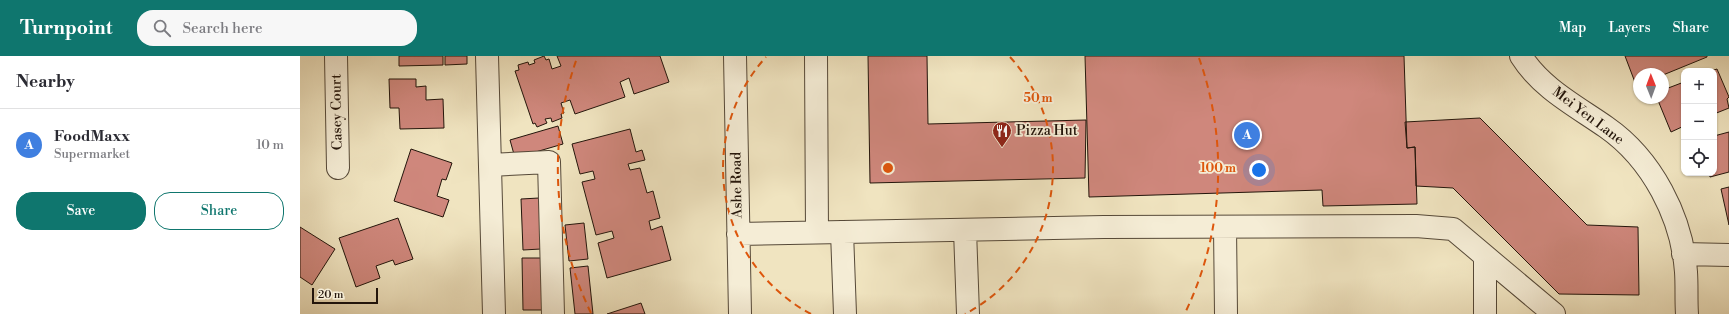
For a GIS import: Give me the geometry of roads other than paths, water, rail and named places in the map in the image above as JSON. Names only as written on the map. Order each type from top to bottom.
[{"type":"street","name":"Casey Court","points":[[336,56],[338,168]]},
{"type":"street","points":[[487,56],[494,314]]},
{"type":"street","name":"Ashe Road","points":[[735,56],[740,314]]},
{"type":"street","points":[[816,56],[817,232]]},
{"type":"street","name":"Mei Yen Lane","points":[[1521,56],[1547,86],[1575,107],[1608,128],[1631,149],[1653,176],[1670,207],[1681,240],[1686,272],[1687,314]]},
{"type":"street","points":[[490,165],[549,162],[553,314]]},
{"type":"street","points":[[738,234],[1225,226],[1416,226],[1453,229],[1554,314]]},
{"type":"street","points":[[1225,226],[1226,314]]},
{"type":"street","points":[[965,230],[968,314]]},
{"type":"street","points":[[842,232],[845,314]]},
{"type":"street","points":[[1684,254],[1729,255]]},
{"type":"street","points":[[1485,256],[1485,314]]},
{"type":"place","name":"FoodMaxx","points":[[1247,135]]},
{"type":"place","name":"Pizza Hut","points":[[1002,148]]}]
